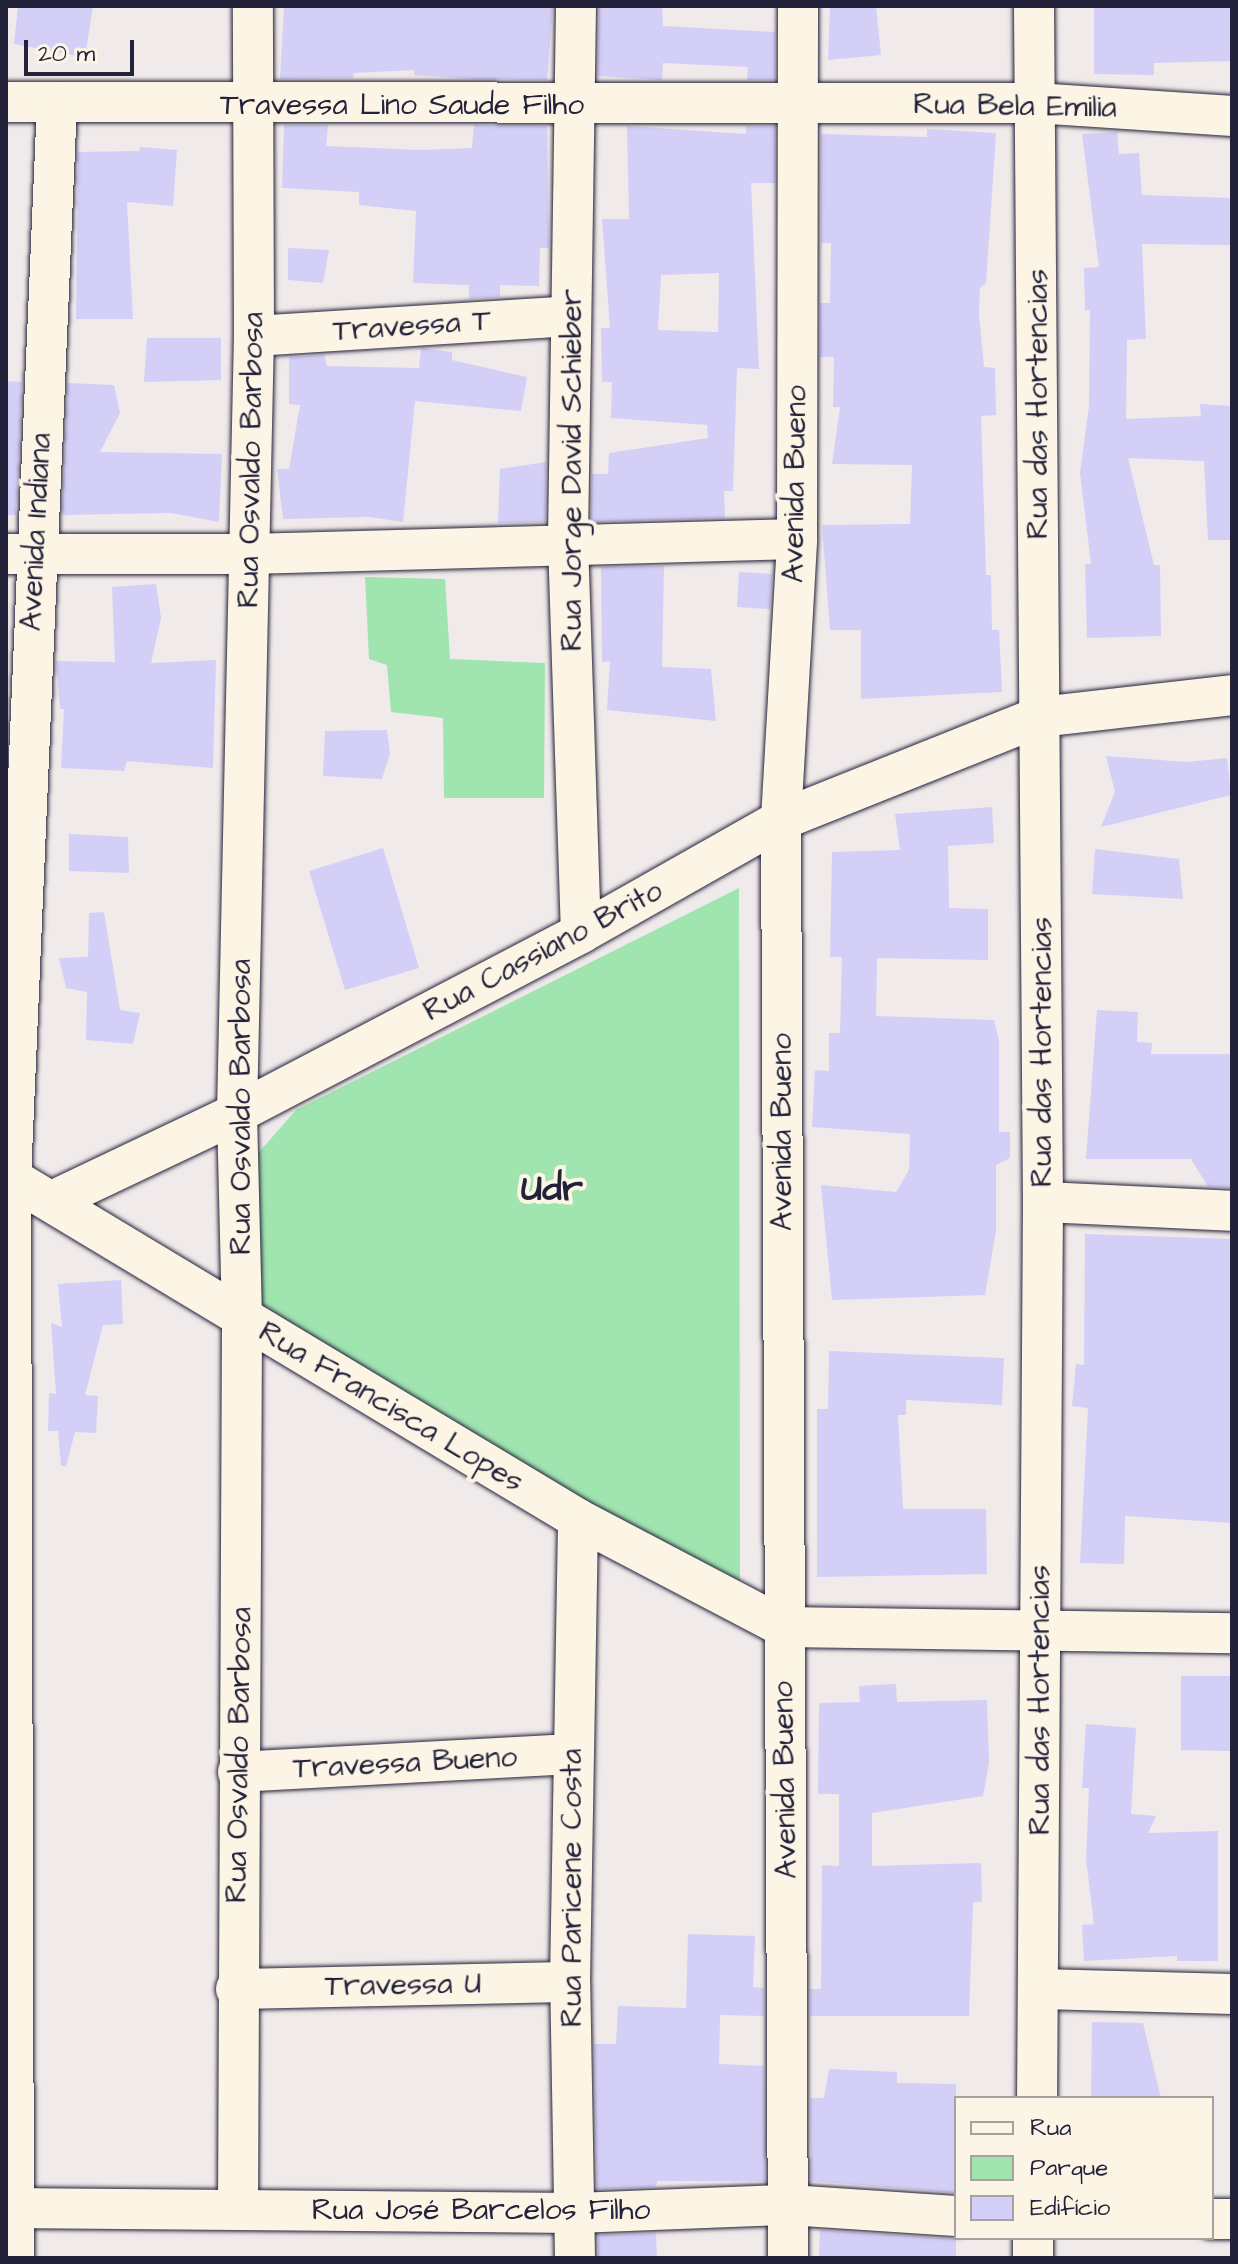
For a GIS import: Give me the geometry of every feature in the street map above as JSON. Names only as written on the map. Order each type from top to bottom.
[{"type":"street","name":"Rua Osvaldo Barbosa","points":[[238,2209],[236,1989],[242,1318],[237,1113],[254,336],[253,6]]},
{"type":"street","name":"Rua Jorge David Schieber","points":[[576,6],[568,542],[581,933]]},
{"type":"street","name":"Avenida Bueno","points":[[788,2258],[781,820],[797,539],[798,6]]},
{"type":"street","name":"Rua das Hortencias","points":[[1034,6],[1043,1202],[1041,1989],[1037,2096]]},
{"type":"street","name":"Travessa Lino Saude Filho","points":[[6,102],[798,104]]},
{"type":"street","name":"Avenida Indiana","points":[[14,2258],[10,2208],[9,1176],[20,554],[57,102]]},
{"type":"street","name":"Rua Bela Emilia","points":[[798,104],[1036,103],[1232,116]]},
{"type":"street","name":"Travessa T","points":[[254,336],[570,316]]},
{"type":"street","points":[[20,554],[249,554],[568,542],[797,539]]},
{"type":"street","name":"Rua Cassiano Brito","points":[[52,1201],[237,1113],[581,933],[781,820],[1039,717],[1232,695]]},
{"type":"street","name":"Rua Francisca Lopes","points":[[9,1176],[578,1519],[784,1627]]},
{"type":"street","points":[[1043,1202],[1232,1211]]},
{"type":"street","name":"Rua Paricene Costa","points":[[575,2258],[570,1982],[571,1754],[578,1519]]},
{"type":"street","points":[[784,1627],[1232,1633]]},
{"type":"street","name":"Travessa Bueno","points":[[238,1772],[571,1754]]},
{"type":"street","name":"Travessa U","points":[[236,1989],[570,1982]]},
{"type":"street","points":[[1041,1989],[1232,1994]]},
{"type":"street","name":"Rua José Barcelos Filho","points":[[10,2208],[576,2213],[789,2205],[954,2216]]},
{"type":"green space","points":[[365,577],[445,579],[450,659],[545,663],[544,798],[444,798],[443,718],[391,712],[387,665],[369,659]]},
{"type":"green space","points":[[739,888],[740,1587],[257,1315],[252,1160],[296,1110]]},
{"type":"building","points":[[18,6],[93,6],[85,57],[14,44]]},
{"type":"building","points":[[284,6],[553,6],[547,80],[414,75],[414,70],[353,73],[354,78],[280,79]]},
{"type":"building","points":[[599,6],[662,6],[663,26],[775,32],[775,80],[747,80],[748,67],[663,63],[662,80],[598,76]]},
{"type":"building","points":[[830,6],[876,6],[881,55],[828,60]]},
{"type":"building","points":[[1094,6],[1232,6],[1232,61],[1154,63],[1154,75],[1094,74]]},
{"type":"building","points":[[284,125],[328,125],[326,146],[420,150],[472,148],[474,125],[547,126],[549,248],[540,248],[539,286],[500,285],[500,297],[469,299],[469,285],[413,283],[416,211],[359,205],[359,192],[282,188]]},
{"type":"building","points":[[627,126],[746,134],[746,126],[775,126],[775,183],[751,183],[759,369],[737,368],[733,491],[724,491],[725,518],[591,522],[592,474],[608,474],[609,453],[708,438],[707,425],[611,418],[612,382],[602,382],[601,328],[610,328],[602,219],[629,219]],"holes":[[[719,273],[718,332],[658,330],[661,275]]]},
{"type":"building","points":[[927,129],[996,133],[986,283],[980,288],[979,314],[984,367],[995,368],[996,415],[981,416],[986,575],[991,575],[992,630],[999,630],[1002,692],[861,699],[861,630],[830,630],[822,525],[910,524],[912,465],[832,464],[840,407],[833,407],[834,357],[820,357],[820,303],[830,303],[831,243],[821,243],[821,134],[927,137]]},
{"type":"building","points":[[1117,132],[1119,154],[1139,153],[1142,195],[1232,198],[1232,245],[1142,244],[1146,339],[1127,340],[1126,419],[1201,416],[1200,404],[1232,406],[1232,540],[1208,540],[1204,461],[1128,458],[1154,565],[1160,565],[1161,636],[1087,638],[1085,564],[1091,564],[1080,473],[1089,406],[1090,310],[1085,310],[1084,268],[1099,267],[1082,134]]},
{"type":"building","points":[[140,147],[177,150],[173,206],[127,202],[133,319],[76,319],[78,152],[139,151]]},
{"type":"building","points":[[288,248],[329,250],[323,283],[288,280]]},
{"type":"building","points":[[147,338],[221,338],[221,380],[144,382]]},
{"type":"building","points":[[421,348],[452,352],[452,360],[527,377],[521,411],[415,401],[403,522],[370,517],[283,519],[277,469],[289,469],[300,405],[289,404],[289,357],[324,355],[327,366],[419,368]]},
{"type":"building","points":[[6,381],[22,382],[16,515],[6,515]]},
{"type":"building","points":[[68,383],[114,385],[120,413],[100,452],[222,454],[219,522],[171,513],[62,515]]},
{"type":"building","points":[[546,462],[545,522],[498,523],[500,469]]},
{"type":"building","points":[[664,566],[662,667],[711,669],[716,721],[607,710],[610,661],[602,662],[601,567]]},
{"type":"building","points":[[739,572],[772,574],[770,609],[737,607]]},
{"type":"building","points":[[156,584],[161,618],[151,663],[216,660],[213,768],[127,761],[124,771],[61,768],[64,709],[60,709],[56,661],[115,662],[112,587]]},
{"type":"building","points":[[387,730],[390,754],[382,779],[323,776],[325,731]]},
{"type":"building","points":[[1106,756],[1187,762],[1227,758],[1231,795],[1101,827],[1115,792]]},
{"type":"building","points":[[992,807],[994,843],[948,846],[949,908],[988,909],[988,960],[877,958],[876,1016],[994,1020],[999,1041],[999,1132],[1010,1132],[1010,1158],[996,1165],[996,1231],[985,1295],[832,1300],[821,1185],[896,1192],[909,1170],[910,1134],[812,1127],[815,1070],[829,1071],[829,1033],[840,1033],[842,957],[830,957],[832,852],[900,850],[895,814]]},
{"type":"building","points":[[69,834],[128,837],[129,873],[69,871]]},
{"type":"building","points":[[383,848],[419,968],[345,990],[309,871]]},
{"type":"building","points":[[1095,849],[1179,859],[1183,899],[1092,894]]},
{"type":"building","points":[[104,912],[120,1010],[140,1013],[133,1044],[86,1040],[87,992],[66,988],[59,958],[88,957],[89,913]]},
{"type":"building","points":[[1097,1010],[1138,1012],[1137,1042],[1152,1043],[1151,1054],[1232,1054],[1232,1188],[1208,1187],[1191,1159],[1086,1159]]},
{"type":"building","points":[[1085,1234],[1232,1239],[1232,1523],[1125,1516],[1124,1564],[1080,1563],[1088,1408],[1072,1406],[1076,1364],[1084,1365]]},
{"type":"building","points":[[121,1280],[123,1324],[103,1325],[85,1395],[98,1396],[96,1433],[75,1432],[66,1466],[61,1466],[58,1431],[48,1431],[49,1393],[56,1394],[51,1323],[62,1327],[58,1284]]},
{"type":"building","points":[[829,1351],[1004,1358],[1002,1405],[906,1400],[906,1415],[898,1415],[903,1509],[986,1509],[987,1574],[817,1577],[817,1409],[828,1409]]},
{"type":"building","points":[[1181,1676],[1232,1676],[1232,1751],[1181,1750]]},
{"type":"building","points":[[896,1684],[897,1702],[987,1700],[989,1763],[983,1796],[872,1813],[872,1866],[981,1863],[982,1902],[973,1902],[969,2016],[810,2016],[810,1989],[821,1989],[822,1865],[839,1866],[839,1794],[818,1794],[819,1703],[860,1702],[859,1686]]},
{"type":"building","points":[[1086,1724],[1136,1728],[1131,1814],[1156,1816],[1148,1833],[1218,1831],[1218,1961],[1177,1961],[1177,1956],[1084,1961],[1082,1925],[1094,1924],[1086,1859],[1089,1788],[1082,1788]]},
{"type":"building","points":[[688,1934],[755,1936],[753,1987],[764,1988],[764,2016],[720,2015],[719,2064],[764,2066],[765,2181],[658,2181],[655,2187],[597,2189],[594,2044],[616,2044],[618,2006],[686,2008]]},
{"type":"building","points":[[1092,2022],[1143,2023],[1161,2096],[1091,2096]]},
{"type":"building","points":[[829,2069],[897,2072],[897,2083],[956,2084],[954,2193],[811,2181],[810,2098],[824,2098]]},
{"type":"building","points":[[820,2230],[956,2240],[956,2257],[819,2258]]},
{"type":"building","points":[[656,2233],[657,2258],[598,2258],[598,2235]]},
{"type":"district","name":"Udr","points":[[552,1190]]}]
